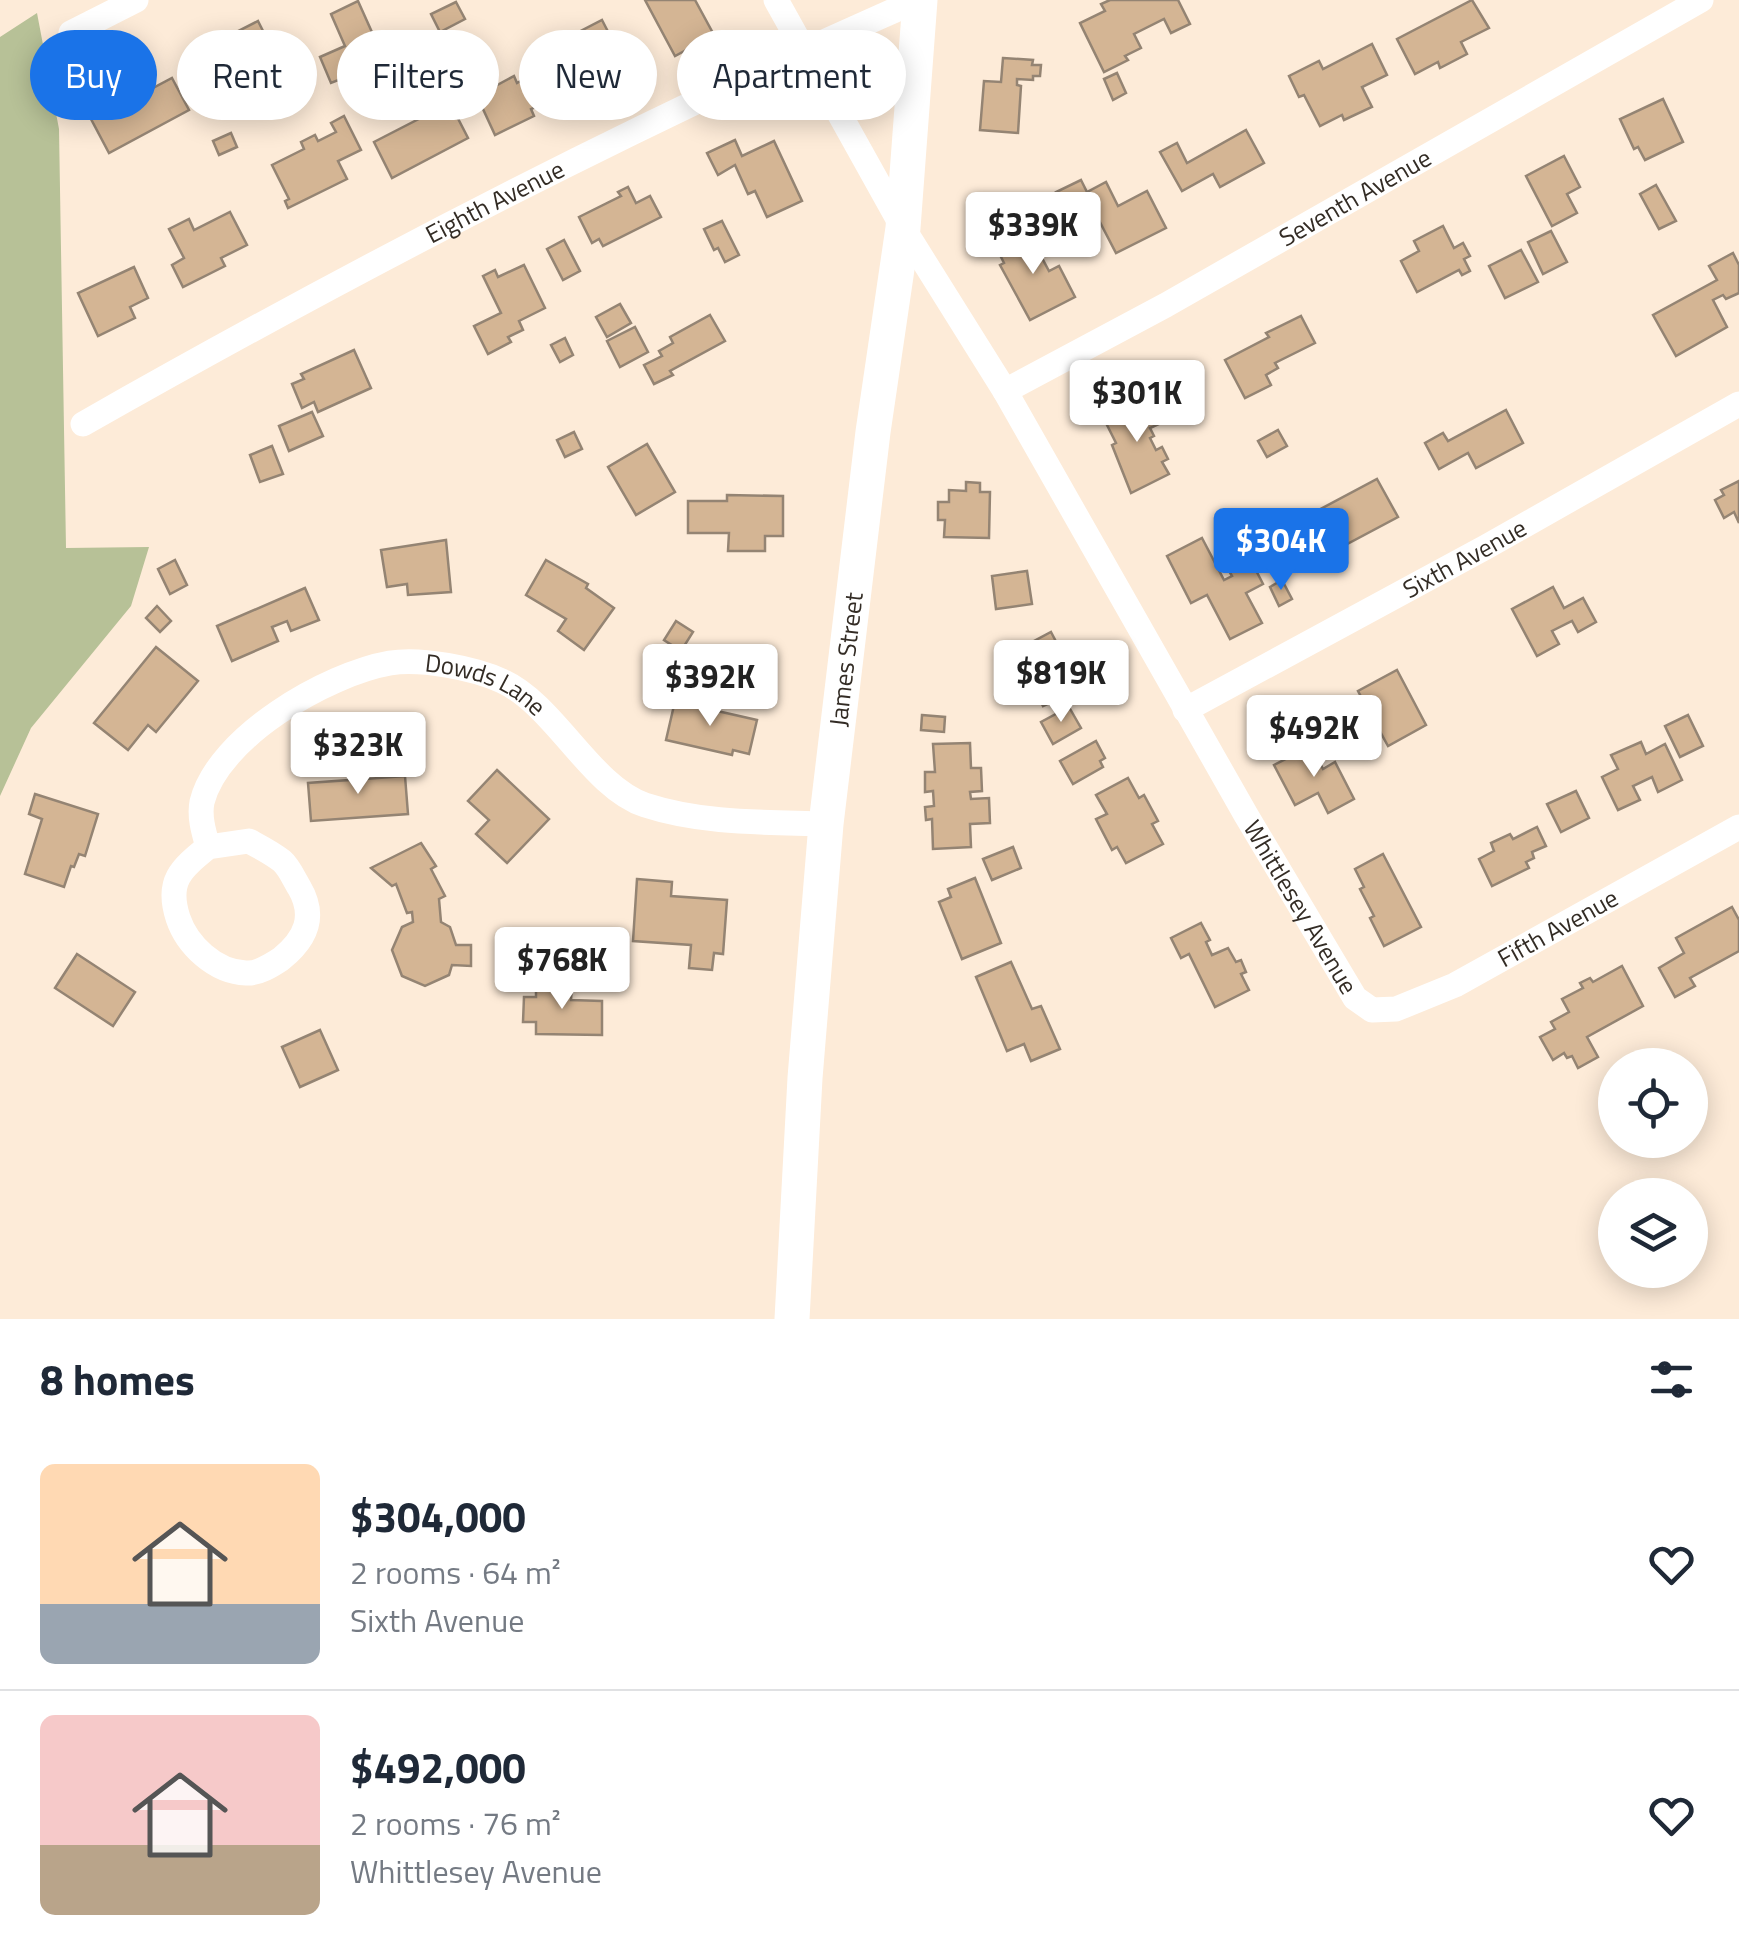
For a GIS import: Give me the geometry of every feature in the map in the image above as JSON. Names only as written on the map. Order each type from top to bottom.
[{"type":"main road","name":"James Street","points":[[792,1319],[805,1078],[826,824],[902,228],[919,0]]},
{"type":"street","points":[[78,30],[136,0]]},
{"type":"street","name":"Whittlesey Avenue","points":[[776,0],[792,30]]},
{"type":"street","name":"Eighth Avenue","points":[[849,30],[919,0]]},
{"type":"street","name":"Seventh Avenue","points":[[1005,392],[1166,305],[1700,0]]},
{"type":"street","name":"Eighth Avenue","points":[[83,424],[270,318],[677,112]]},
{"type":"street","name":"Whittlesey Avenue","points":[[842,120],[902,228],[1005,392],[1354,998],[1372,1010]]},
{"type":"street","name":"Sixth Avenue","points":[[1185,710],[1739,404]]},
{"type":"street","name":"Dowds Lane","points":[[208,847],[202,826],[202,804],[218,764],[265,720],[337,681],[392,663],[462,667],[505,682],[558,726],[599,774],[640,804],[709,820],[826,824]]},
{"type":"street","name":"Fifth Avenue","points":[[1372,1010],[1396,1009],[1455,986],[1739,827]]},
{"type":"street","points":[[249,841],[284,863],[308,902],[308,927],[295,948],[270,966],[246,974],[223,966],[194,949],[180,925],[173,902],[174,886],[181,869],[208,847],[249,841]]},
{"type":"green space","points":[[37,13],[40,30],[30,30],[30,120],[57,120],[59,129],[66,548],[149,547],[131,606],[31,728],[0,796],[0,37]]},
{"type":"building","points":[[645,0],[695,0],[711,30],[677,30],[675,56]]},
{"type":"building","points":[[1110,0],[1178,0],[1190,24],[1171,33],[1164,19],[1134,34],[1141,48],[1104,72],[1080,23],[1105,11],[1101,4]]},
{"type":"building","points":[[1472,0],[1489,28],[1461,42],[1467,54],[1440,68],[1438,62],[1415,74],[1397,39]]},
{"type":"building","points":[[358,1],[371,30],[338,30],[331,14]]},
{"type":"building","points":[[456,2],[465,19],[439,30],[431,14]]},
{"type":"building","points":[[602,20],[607,30],[583,30]]},
{"type":"building","points":[[258,21],[262,30],[240,30]]},
{"type":"building","points":[[1372,44],[1387,75],[1362,87],[1372,107],[1320,126],[1289,76],[1319,61],[1323,69]]},
{"type":"building","points":[[337,50],[337,81],[331,83],[320,57]]},
{"type":"building","points":[[1003,58],[1033,60],[1032,65],[1041,65],[1040,76],[1033,76],[1033,80],[1017,79],[1021,86],[1018,133],[980,130],[984,81],[1001,82]]},
{"type":"building","points":[[1117,73],[1126,93],[1113,100],[1104,79]]},
{"type":"building","points":[[514,76],[519,120],[526,120],[495,135],[488,120],[499,120],[499,84]]},
{"type":"building","points":[[172,78],[177,87],[177,116],[109,153],[92,120],[157,120],[157,86]]},
{"type":"building","points":[[1663,99],[1683,142],[1645,160],[1638,147],[1634,149],[1620,119]]},
{"type":"building","points":[[346,120],[361,150],[338,161],[347,179],[288,208],[285,201],[289,199],[272,165],[304,149],[301,142],[315,135],[318,141],[336,132],[331,123]]},
{"type":"building","points":[[417,120],[459,120],[468,138],[392,178],[374,142]]},
{"type":"building","points":[[1246,130],[1264,163],[1220,187],[1213,174],[1182,191],[1160,152],[1177,143],[1187,163]]},
{"type":"building","points":[[231,133],[237,147],[219,155],[213,141]]},
{"type":"building","points":[[735,140],[742,156],[774,141],[802,201],[767,217],[755,191],[748,194],[735,165],[718,175],[707,153]]},
{"type":"building","points":[[1564,156],[1580,187],[1567,194],[1577,213],[1552,226],[1526,176]]},
{"type":"building","points":[[1081,180],[1087,192],[1106,182],[1118,206],[1147,191],[1166,228],[1116,253],[1091,205],[1069,216],[1056,192]]},
{"type":"building","points":[[1656,185],[1676,221],[1659,229],[1640,194]]},
{"type":"building","points":[[628,187],[636,203],[650,196],[661,217],[603,246],[599,239],[592,243],[579,217],[621,196],[618,192]]},
{"type":"building","points":[[230,212],[247,245],[221,258],[225,266],[183,287],[172,265],[184,258],[169,229],[189,219],[194,230]]},
{"type":"building","points":[[722,221],[739,255],[725,262],[704,229]]},
{"type":"building","points":[[1443,226],[1454,248],[1463,243],[1470,256],[1464,259],[1470,271],[1462,275],[1459,270],[1417,292],[1401,261],[1419,251],[1414,241]]},
{"type":"building","points":[[1027,230],[1049,271],[1059,266],[1075,297],[1030,320],[1000,265],[1004,263],[996,247]]},
{"type":"building","points":[[1551,231],[1567,262],[1543,274],[1528,242]]},
{"type":"building","points":[[564,240],[580,271],[563,280],[547,249]]},
{"type":"building","points":[[1521,250],[1538,282],[1505,298],[1489,266]]},
{"type":"building","points":[[1733,253],[1739,265],[1739,293],[1713,300],[1727,327],[1676,356],[1653,315],[1717,280],[1709,266]]},
{"type":"building","points":[[524,265],[545,308],[519,321],[523,330],[508,337],[511,342],[488,354],[474,326],[501,313],[483,276],[495,270],[498,277]]},
{"type":"building","points":[[134,267],[148,298],[130,307],[135,318],[98,336],[78,293]]},
{"type":"building","points":[[620,304],[631,323],[607,337],[596,317]]},
{"type":"building","points":[[710,315],[725,341],[654,384],[644,365],[662,356],[659,351],[673,343],[670,337]]},
{"type":"building","points":[[1301,316],[1315,343],[1275,363],[1278,368],[1266,375],[1271,385],[1245,398],[1225,360]]},
{"type":"building","points":[[635,327],[648,352],[620,367],[607,341]]},
{"type":"building","points":[[565,338],[573,355],[560,362],[551,345]]},
{"type":"building","points":[[354,350],[371,388],[318,412],[314,402],[302,408],[292,384],[304,379],[301,374]]},
{"type":"building","points":[[1185,373],[1195,389],[1179,399],[1169,383]]},
{"type":"building","points":[[1145,398],[1159,424],[1150,428],[1154,436],[1150,438],[1156,450],[1162,447],[1168,459],[1162,462],[1169,474],[1131,493],[1112,445],[1116,443],[1104,419]]},
{"type":"building","points":[[1506,410],[1523,443],[1476,468],[1468,453],[1439,469],[1425,443],[1443,433],[1448,441]]},
{"type":"building","points":[[312,412],[323,436],[289,451],[279,426]]},
{"type":"building","points":[[1278,430],[1287,446],[1267,457],[1258,441]]},
{"type":"building","points":[[574,432],[582,449],[565,457],[557,440]]},
{"type":"building","points":[[647,444],[675,492],[636,515],[608,467]]},
{"type":"building","points":[[272,446],[283,474],[260,482],[250,455]]},
{"type":"building","points":[[1377,479],[1398,517],[1317,560],[1296,522]]},
{"type":"building","points":[[1739,481],[1739,523],[1734,512],[1724,518],[1715,500],[1724,495],[1721,490]]},
{"type":"building","points":[[966,482],[980,483],[980,492],[990,492],[989,538],[944,537],[945,520],[938,520],[938,502],[949,502],[949,490],[966,491]]},
{"type":"building","points":[[727,495],[783,496],[783,536],[765,536],[765,551],[728,551],[729,533],[688,533],[688,501],[727,501]]},
{"type":"building","points":[[1202,538],[1224,580],[1232,576],[1225,564],[1247,553],[1263,584],[1246,593],[1262,623],[1230,639],[1207,595],[1191,603],[1167,556]]},
{"type":"building","points":[[446,540],[451,592],[408,595],[407,584],[387,587],[381,550]]},
{"type":"building","points":[[175,560],[187,585],[170,594],[158,569]]},
{"type":"building","points":[[546,560],[588,584],[586,588],[614,608],[584,650],[558,631],[566,619],[526,595]]},
{"type":"building","points":[[1027,571],[1032,604],[996,609],[992,576]]},
{"type":"building","points":[[1282,580],[1292,599],[1279,606],[1270,587]]},
{"type":"building","points":[[1553,587],[1564,608],[1583,598],[1596,622],[1578,632],[1572,621],[1552,631],[1559,644],[1537,656],[1512,609]]},
{"type":"building","points":[[305,588],[319,620],[291,631],[287,621],[272,627],[278,641],[232,661],[217,626]]},
{"type":"building","points":[[157,606],[171,621],[160,632],[146,618]]},
{"type":"building","points":[[676,621],[693,632],[681,651],[664,640]]},
{"type":"building","points":[[1051,632],[1074,676],[1059,684],[1065,696],[1043,706],[1037,694],[1042,692],[1019,649]]},
{"type":"building","points":[[156,647],[198,681],[156,732],[148,725],[128,750],[94,723]]},
{"type":"building","points":[[1397,670],[1426,725],[1388,746],[1358,691]]},
{"type":"building","points":[[693,698],[705,700],[704,708],[757,720],[749,754],[733,750],[732,755],[666,740],[675,701],[692,705]]},
{"type":"building","points":[[1338,698],[1350,719],[1320,735],[1309,714]]},
{"type":"building","points":[[1069,707],[1081,728],[1053,744],[1041,722]]},
{"type":"building","points":[[922,715],[945,717],[944,732],[921,730]]},
{"type":"building","points":[[1688,715],[1703,746],[1680,757],[1665,726]]},
{"type":"building","points":[[1096,741],[1105,758],[1100,761],[1103,767],[1073,784],[1060,761]]},
{"type":"building","points":[[1641,742],[1646,754],[1665,744],[1682,780],[1658,792],[1652,777],[1633,786],[1640,800],[1618,810],[1602,777],[1618,769],[1611,755]]},
{"type":"building","points":[[970,743],[971,768],[981,768],[982,791],[970,792],[971,799],[989,798],[990,823],[970,824],[971,847],[933,849],[932,819],[926,820],[925,807],[934,806],[933,791],[925,792],[925,772],[935,772],[933,744]]},
{"type":"building","points":[[1311,746],[1323,769],[1335,762],[1354,799],[1328,813],[1318,793],[1295,805],[1274,765]]},
{"type":"building","points":[[366,768],[366,779],[405,776],[408,814],[311,821],[308,783],[349,780],[348,769]]},
{"type":"building","points":[[497,770],[549,819],[507,863],[476,834],[489,820],[468,801]]},
{"type":"building","points":[[1128,778],[1139,798],[1144,795],[1158,821],[1152,824],[1163,844],[1126,863],[1117,847],[1112,850],[1096,819],[1107,814],[1096,795]]},
{"type":"building","points":[[1576,791],[1589,818],[1561,832],[1547,804]]},
{"type":"building","points":[[35,794],[98,814],[85,856],[79,854],[64,887],[25,874],[42,819],[29,814]]},
{"type":"building","points":[[1537,827],[1546,846],[1532,852],[1534,858],[1526,862],[1529,868],[1492,886],[1479,859],[1494,851],[1491,843],[1510,834],[1513,839]]},
{"type":"building","points":[[421,843],[436,866],[431,869],[445,896],[439,899],[441,922],[450,927],[456,945],[471,945],[471,966],[452,965],[449,975],[425,986],[402,976],[392,950],[402,927],[413,922],[412,912],[407,913],[396,884],[392,886],[371,868]]},
{"type":"building","points":[[1013,847],[1021,868],[992,880],[983,859]]},
{"type":"building","points":[[1383,854],[1421,927],[1384,946],[1370,918],[1374,916],[1355,869]]},
{"type":"building","points":[[975,878],[1001,943],[962,959],[939,902],[951,897],[948,889]]},
{"type":"building","points":[[637,879],[672,882],[671,896],[727,900],[723,954],[714,953],[712,970],[689,968],[691,945],[633,941]]},
{"type":"building","points":[[1732,907],[1739,920],[1739,951],[1690,978],[1695,986],[1675,997],[1659,968],[1684,953],[1676,938]]},
{"type":"building","points":[[1201,923],[1212,955],[1228,948],[1236,962],[1241,960],[1246,972],[1241,974],[1249,990],[1215,1007],[1189,954],[1181,958],[1171,938]]},
{"type":"building","points":[[77,954],[135,992],[113,1026],[55,988]]},
{"type":"building","points":[[1011,962],[1032,1009],[1041,1006],[1060,1049],[1031,1061],[1024,1044],[1007,1051],[976,977]]},
{"type":"building","points":[[1622,966],[1643,1006],[1587,1037],[1598,1057],[1578,1068],[1572,1056],[1567,1058],[1564,1053],[1553,1060],[1540,1037],[1555,1029],[1551,1022],[1569,1012],[1562,999],[1583,988],[1580,983],[1590,978],[1593,982]]},
{"type":"building","points":[[536,985],[572,985],[571,1000],[602,1001],[602,1035],[536,1034],[536,1022],[523,1022],[524,997],[536,997]]},
{"type":"building","points":[[320,1030],[338,1070],[300,1087],[282,1047]]}]
